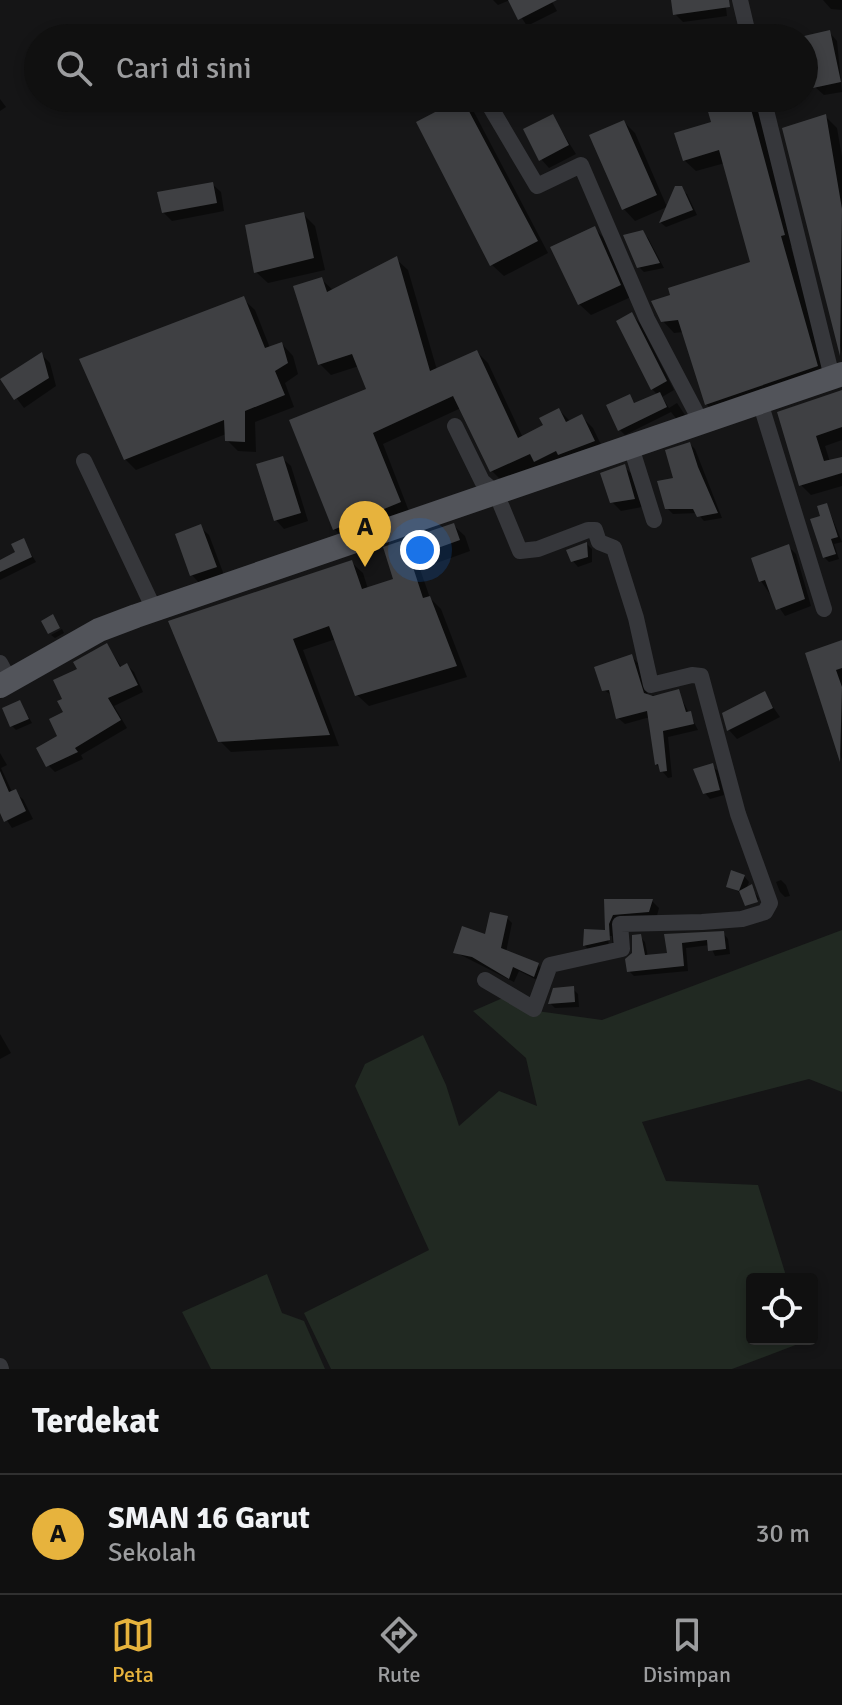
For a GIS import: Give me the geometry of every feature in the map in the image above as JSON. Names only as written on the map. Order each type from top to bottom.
[{"type":"main road","points":[[3,676],[99,630],[154,609],[837,376]]},
{"type":"street","points":[[740,0],[746,24]]},
{"type":"street","points":[[493,112],[537,186],[581,165],[647,319],[701,422]]},
{"type":"street","points":[[767,112],[837,376]]},
{"type":"street","points":[[760,402],[824,609]]},
{"type":"street","points":[[455,426],[482,481],[496,493],[520,551],[538,549],[588,530],[595,530],[599,542],[614,548],[636,618],[651,685],[692,675],[701,676],[738,814],[770,903],[765,912],[742,919],[620,924],[622,949],[550,965],[534,1009],[485,980]]},
{"type":"street","points":[[631,447],[654,520]]},
{"type":"street","points":[[84,461],[154,609]]},
{"type":"shaded area","points":[[842,930],[842,1092],[809,1079],[642,1122],[666,1181],[758,1185],[785,1273],[746,1273],[746,1345],[795,1345],[732,1369],[331,1369],[304,1313],[429,1250],[355,1086],[365,1064],[423,1035],[446,1085],[459,1126],[499,1091],[537,1106],[526,1058],[473,1011],[505,997],[537,1011],[602,1020]]},
{"type":"shaded area","points":[[267,1274],[282,1313],[304,1321],[325,1369],[211,1369],[182,1312]]},
{"type":"building","points":[[508,0],[557,0],[518,20]]},
{"type":"building","points":[[671,0],[729,0],[730,7],[673,15]]},
{"type":"building","points":[[830,30],[841,82],[818,87],[818,33]]},
{"type":"building","points":[[435,112],[469,112],[538,241],[490,266],[416,122]]},
{"type":"building","points":[[708,112],[752,112],[785,235],[781,236],[818,366],[705,405],[678,320],[661,322],[651,301],[670,295],[668,288],[750,262],[719,150],[683,161],[674,133],[711,122]]},
{"type":"building","points":[[553,114],[569,145],[539,161],[523,129]]},
{"type":"building","points":[[826,114],[842,209],[840,356],[782,128]]},
{"type":"building","points":[[624,120],[657,195],[622,210],[589,135]]},
{"type":"building","points":[[213,182],[217,203],[162,213],[157,192]]},
{"type":"building","points":[[675,186],[682,186],[693,210],[659,223]]},
{"type":"building","points":[[304,212],[314,258],[254,273],[245,225]]},
{"type":"building","points":[[595,226],[621,285],[578,305],[550,247]]},
{"type":"building","points":[[643,230],[660,263],[637,268],[623,235]]},
{"type":"building","points":[[397,256],[430,371],[477,350],[518,438],[543,425],[539,418],[559,408],[566,422],[582,414],[595,441],[558,455],[556,451],[534,462],[530,454],[490,472],[453,396],[373,433],[401,502],[333,530],[289,420],[366,389],[352,354],[318,365],[293,286],[322,277],[327,292]]},
{"type":"building","points":[[244,296],[265,348],[282,342],[288,363],[275,371],[285,395],[245,411],[245,442],[225,441],[224,420],[124,460],[79,359]]},
{"type":"building","points":[[632,312],[667,381],[651,390],[616,321]]},
{"type":"building","points":[[42,352],[49,378],[14,400],[0,379]]},
{"type":"building","points":[[842,390],[842,427],[816,436],[824,461],[842,457],[842,473],[799,486],[777,412]]},
{"type":"building","points":[[660,392],[667,407],[618,431],[606,405],[630,394],[634,403]]},
{"type":"building","points":[[690,442],[718,513],[697,517],[693,509],[665,509],[657,481],[673,478],[665,450]]},
{"type":"building","points":[[283,456],[301,513],[274,521],[256,464]]},
{"type":"building","points":[[625,464],[635,499],[610,503],[600,473]]},
{"type":"building","points":[[827,503],[838,537],[831,539],[836,554],[823,558],[810,519],[820,516],[817,506]]},
{"type":"building","points":[[454,523],[460,540],[410,558],[423,598],[430,596],[457,666],[355,696],[329,626],[293,639],[330,735],[218,742],[168,621],[352,560],[362,589],[393,579],[383,547]]},
{"type":"building","points":[[201,524],[217,567],[190,576],[175,534]]},
{"type":"building","points":[[24,538],[32,557],[0,572],[0,560],[15,552],[11,544]]},
{"type":"building","points":[[587,542],[588,557],[571,562],[566,550]]},
{"type":"building","points":[[789,544],[805,599],[776,610],[765,580],[759,582],[751,558]]},
{"type":"building","points":[[53,614],[60,628],[48,634],[41,621]]},
{"type":"building","points":[[842,640],[842,668],[836,670],[842,687],[840,762],[805,653]]},
{"type":"building","points":[[107,643],[120,667],[127,663],[138,685],[108,698],[121,720],[75,748],[78,752],[46,767],[36,748],[57,736],[49,719],[63,712],[57,701],[62,699],[53,680],[77,669],[73,662]]},
{"type":"building","points":[[632,654],[644,693],[653,696],[679,689],[686,712],[691,711],[694,724],[663,731],[667,771],[660,772],[658,764],[655,765],[647,711],[616,719],[609,690],[602,691],[594,667]]},
{"type":"building","points":[[765,691],[773,708],[727,731],[722,713]]},
{"type":"building","points":[[20,700],[29,719],[10,727],[2,708]]},
{"type":"building","points":[[713,763],[720,790],[703,794],[693,769]]},
{"type":"building","points":[[0,771],[9,792],[16,789],[26,811],[4,822],[0,813]]},
{"type":"building","points":[[731,870],[745,875],[739,891],[726,887]]},
{"type":"building","points":[[752,884],[758,902],[745,906],[739,891]]},
{"type":"building","points":[[604,899],[653,899],[649,912],[613,915],[609,924],[610,940],[583,946],[584,929],[605,930]]},
{"type":"building","points":[[490,912],[508,916],[501,948],[539,963],[534,977],[513,967],[509,979],[472,957],[453,953],[462,926],[485,934]]},
{"type":"building","points":[[724,931],[726,949],[708,951],[707,940],[682,943],[684,966],[627,972],[625,959],[632,953],[632,935],[641,934],[645,955],[667,953],[664,934]]},
{"type":"building","points":[[574,986],[575,1002],[548,1004],[553,988]]},
{"type":"place","name":"SMAN 16 Garut","points":[[365,567]]}]
